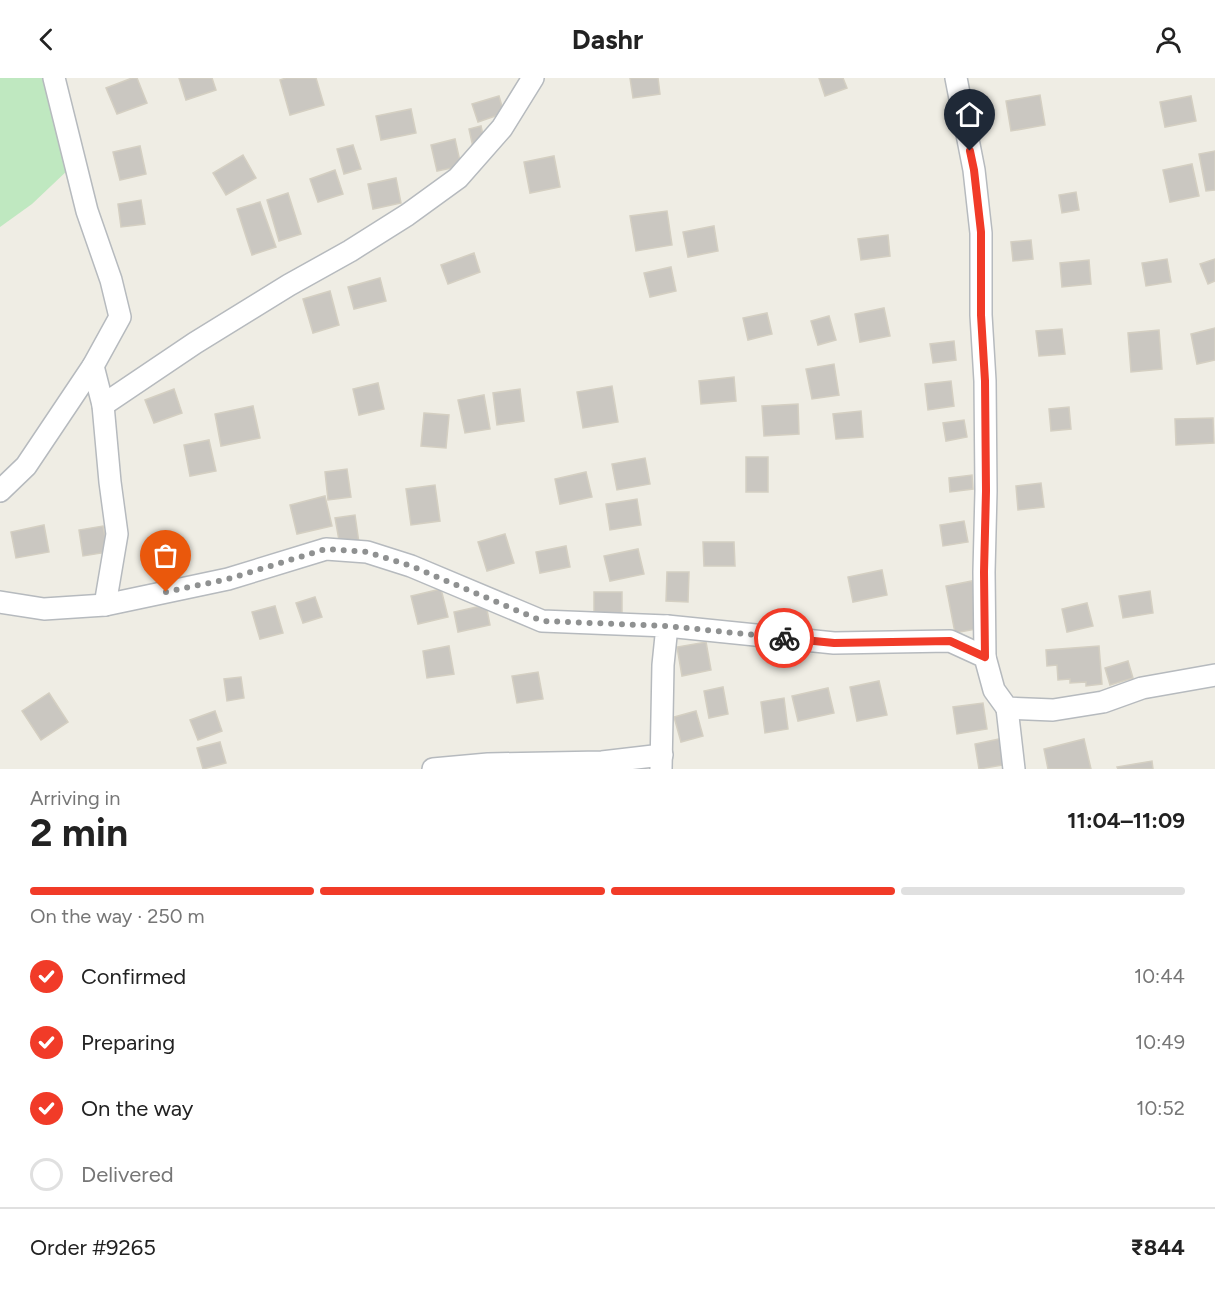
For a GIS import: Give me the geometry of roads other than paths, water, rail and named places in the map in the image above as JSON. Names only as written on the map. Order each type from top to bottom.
[{"type":"street","points":[[0,491],[26,466],[93,366],[120,317],[111,280],[87,211],[54,78]]},
{"type":"street","points":[[103,405],[289,285],[350,251],[407,215],[458,178],[502,128],[533,78]]},
{"type":"street","points":[[956,78],[974,170],[981,232],[981,315],[985,381],[985,657],[994,690],[1007,708],[1014,769]]},
{"type":"street","points":[[93,366],[103,405],[117,534],[105,605]]},
{"type":"street","points":[[0,602],[44,609],[105,605],[228,579],[326,549],[367,552],[411,566],[542,621],[667,626],[834,643],[950,641],[985,657]]},
{"type":"street","points":[[433,769],[488,764],[662,762],[663,665],[667,626]]},
{"type":"street","points":[[1007,708],[1053,710],[1103,702],[1142,688],[1215,675]]}]
